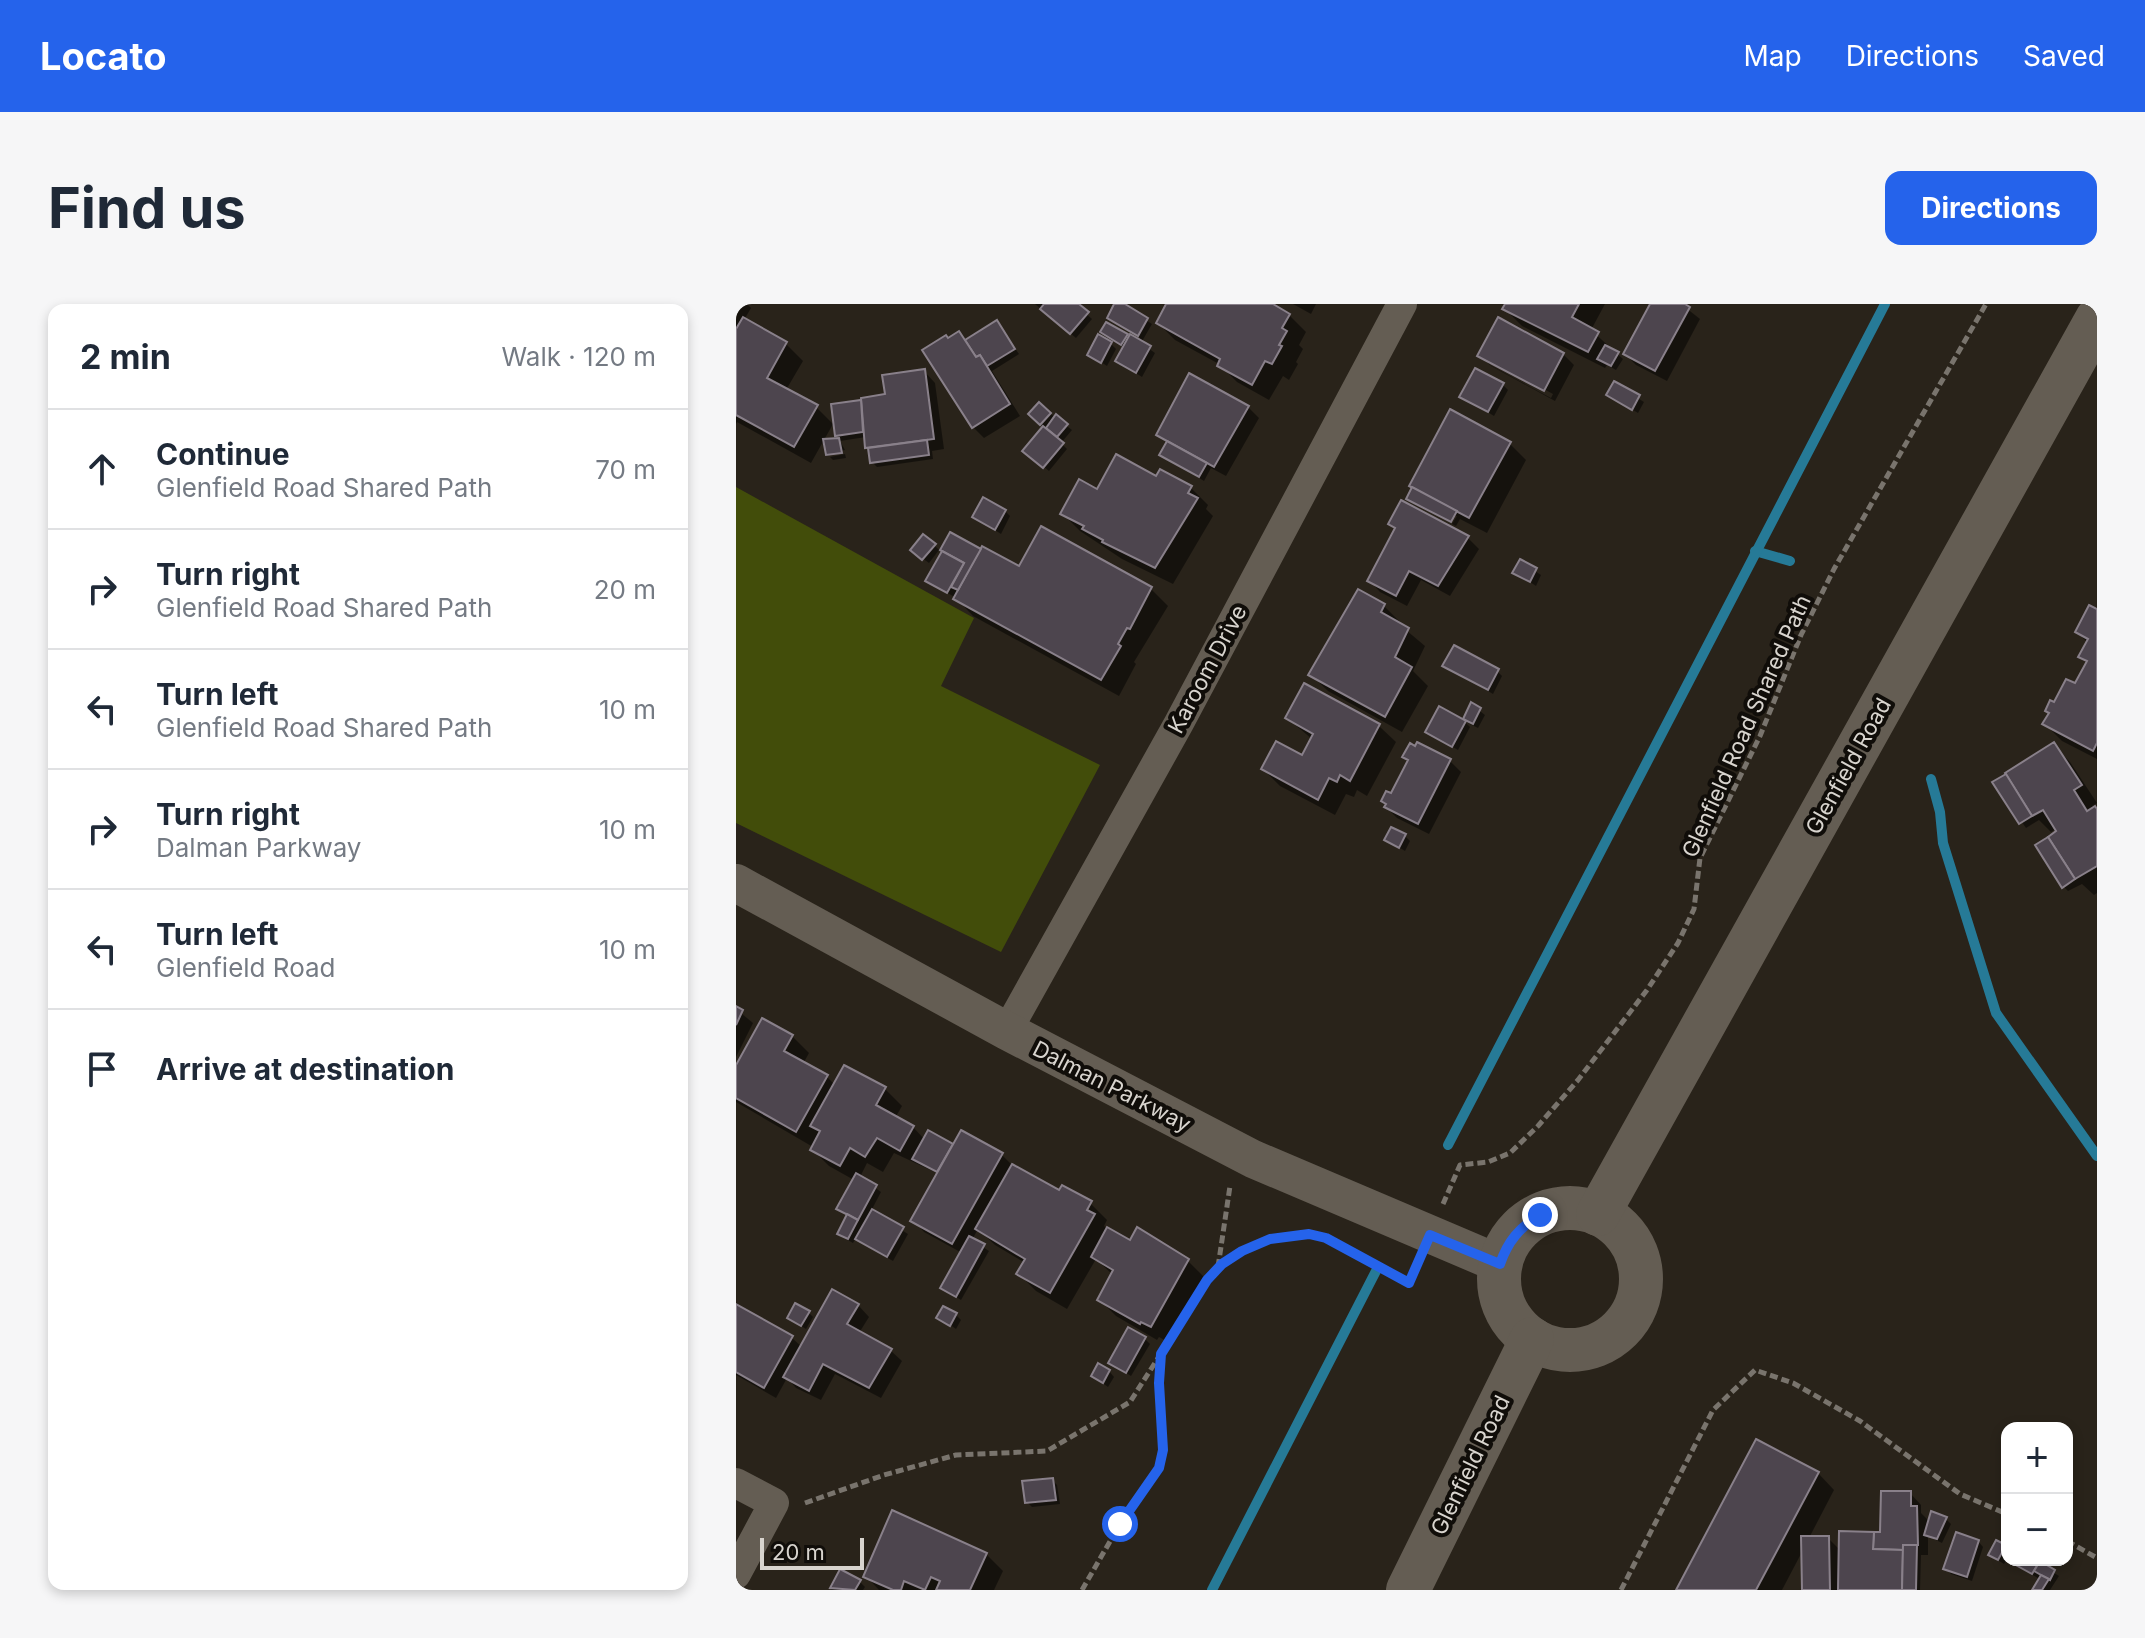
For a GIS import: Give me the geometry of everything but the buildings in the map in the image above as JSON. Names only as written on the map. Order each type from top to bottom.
[{"type":"main road","name":"Glenfield Road","points":[[1598,1214],[2097,319]]},
{"type":"main road","points":[[1563,1208],[1598,1214],[1614,1224],[1630,1242],[1639,1264],[1641,1288],[1634,1310],[1620,1330],[1601,1344],[1577,1350],[1554,1349],[1532,1339],[1515,1325],[1504,1307],[1498,1286],[1500,1264],[1512,1237],[1525,1224],[1540,1215],[1563,1208]]},
{"type":"main road","name":"Glenfield Road","points":[[1408,1590],[1532,1339]]},
{"type":"street","name":"Karoom Drive","points":[[1007,1031],[1179,723],[1402,304]]},
{"type":"street","name":"Dalman Parkway","points":[[736,883],[1007,1031],[1235,1149],[1500,1264]]},
{"type":"street","points":[[736,1483],[774,1503],[736,1574]]},
{"type":"path","name":"Glenfield Road Shared Path","points":[[1082,1590],[1120,1524],[1159,1468],[1163,1450],[1159,1383],[1161,1354],[1207,1280],[1218,1268],[1242,1251],[1270,1239],[1309,1234],[1326,1238],[1409,1283],[1460,1165],[1488,1162],[1510,1153],[1538,1126],[1586,1069],[1647,990],[1678,943],[1694,909],[1700,858],[1760,736],[1834,569],[1986,304]]},
{"type":"path","points":[[1218,1268],[1235,1149]]},
{"type":"path","points":[[774,1503],[802,1505],[884,1475],[956,1455],[1047,1451],[1130,1402],[1161,1354]]},
{"type":"path","points":[[1621,1590],[1713,1410],[1755,1370],[1793,1383],[1860,1421],[1960,1494],[2001,1511]]},
{"type":"path","points":[[2073,1544],[2097,1558]]},
{"type":"green space","points":[[736,487],[974,618],[941,686],[1100,765],[1001,952],[736,823]]},
{"type":"waterway","points":[[1448,1145],[1885,304]]},
{"type":"waterway","points":[[1755,551],[1790,561]]},
{"type":"waterway","points":[[1931,779],[1940,812],[1943,843],[1996,1013],[2097,1156]]},
{"type":"waterway","points":[[1212,1590],[1376,1271]]},
{"type":"route","points":[[1120,1524],[1159,1468],[1163,1450],[1159,1383],[1161,1354],[1207,1280],[1222,1264],[1270,1239],[1309,1234],[1326,1238],[1409,1283],[1430,1235],[1500,1264],[1512,1237],[1540,1215]]}]
